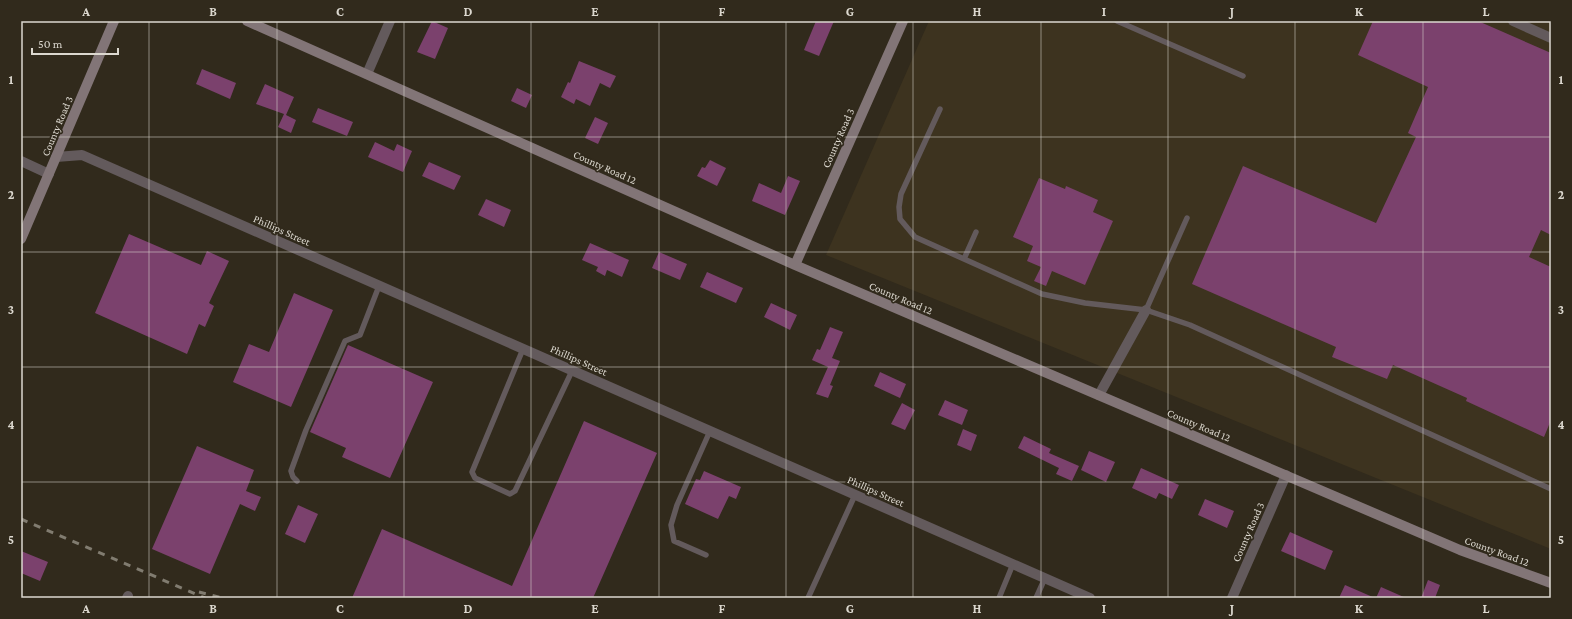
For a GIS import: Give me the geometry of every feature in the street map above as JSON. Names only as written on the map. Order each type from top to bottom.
[{"type":"main road","name":"County Road 3","points":[[21,239],[114,21]]},
{"type":"main road","name":"County Road 12","points":[[247,21],[795,265],[1460,550],[1551,583]]},
{"type":"main road","name":"County Road 3","points":[[795,265],[900,22]]},
{"type":"street","points":[[367,74],[390,21]]},
{"type":"street","points":[[1513,21],[1551,38]]},
{"type":"street","name":"Phillips Street","points":[[56,157],[82,155],[1090,598]]},
{"type":"street","points":[[21,161],[49,174]]},
{"type":"street","points":[[1099,395],[1146,310]]},
{"type":"street","name":"County Road 3","points":[[1232,598],[1286,476]]},
{"type":"lane","points":[[1117,21],[1243,76]]},
{"type":"lane","points":[[940,109],[901,194],[899,207],[900,219],[915,237],[1042,294],[1085,303],[1146,310],[1190,325],[1551,489]]},
{"type":"lane","points":[[1146,310],[1187,218]]},
{"type":"lane","points":[[964,259],[976,232]]},
{"type":"lane","points":[[297,481],[293,477],[291,471],[306,430],[345,341],[360,335],[379,286]]},
{"type":"lane","points":[[523,349],[472,472],[475,478],[510,494],[515,492],[572,371]]},
{"type":"lane","points":[[706,555],[674,541],[671,525],[677,505],[710,431]]},
{"type":"lane","points":[[808,598],[855,495]]},
{"type":"lane","points":[[999,598],[1013,564]]},
{"type":"lane","points":[[1036,598],[1045,578]]},
{"type":"shaded area","points":[[929,21],[1551,21],[1551,549],[826,255]]},
{"type":"building","points":[[432,21],[448,28],[435,59],[417,52]]},
{"type":"building","points":[[816,21],[834,21],[819,56],[804,50]]},
{"type":"building","points":[[1373,21],[1478,21],[1551,53],[1551,235],[1541,230],[1529,257],[1551,267],[1551,420],[1544,437],[1466,401],[1467,398],[1393,365],[1387,379],[1332,357],[1336,347],[1192,284],[1243,166],[1376,223],[1416,137],[1408,133],[1428,87],[1358,55]]},
{"type":"building","points":[[579,61],[616,76],[610,88],[600,83],[590,106],[576,99],[574,104],[561,97],[568,82],[570,83]]},
{"type":"building","points":[[202,69],[236,83],[230,99],[196,84]]},
{"type":"building","points":[[265,84],[294,97],[286,115],[296,120],[291,133],[278,127],[284,114],[256,104]]},
{"type":"building","points":[[517,88],[532,95],[526,108],[511,101]]},
{"type":"building","points":[[318,108],[353,122],[347,136],[312,122]]},
{"type":"building","points":[[595,117],[608,123],[598,144],[585,138]]},
{"type":"building","points":[[375,142],[394,151],[397,144],[412,151],[403,172],[368,157]]},
{"type":"building","points":[[710,160],[726,168],[717,186],[697,176],[702,167],[705,168]]},
{"type":"building","points":[[429,162],[461,176],[454,190],[422,176]]},
{"type":"building","points":[[788,176],[800,181],[785,215],[752,201],[759,183],[781,193]]},
{"type":"building","points":[[1039,178],[1065,189],[1066,186],[1098,200],[1093,212],[1113,221],[1085,285],[1052,271],[1046,286],[1034,281],[1041,267],[1027,261],[1033,246],[1013,237]]},
{"type":"building","points":[[486,199],[511,210],[504,227],[478,215]]},
{"type":"building","points":[[129,234],[201,265],[207,251],[229,261],[209,303],[214,306],[205,327],[199,324],[187,354],[95,313]]},
{"type":"building","points":[[590,243],[629,260],[622,277],[607,270],[605,276],[596,271],[598,267],[582,260]]},
{"type":"building","points":[[659,252],[687,264],[680,280],[652,268]]},
{"type":"building","points":[[707,272],[743,288],[736,303],[700,287]]},
{"type":"building","points":[[294,293],[333,310],[291,407],[233,382],[249,344],[269,352]]},
{"type":"building","points":[[771,303],[797,315],[790,330],[764,317]]},
{"type":"building","points":[[830,327],[843,332],[832,358],[840,361],[830,385],[833,386],[828,398],[816,394],[828,367],[812,360],[817,349],[820,350]]},
{"type":"building","points":[[348,345],[433,382],[390,478],[342,457],[346,448],[310,432]]},
{"type":"building","points":[[880,372],[906,384],[900,398],[874,386]]},
{"type":"building","points":[[945,400],[968,410],[962,425],[938,415]]},
{"type":"building","points":[[902,403],[915,410],[905,430],[891,424]]},
{"type":"building","points":[[584,421],[657,453],[593,598],[352,598],[382,529],[512,586]]},
{"type":"building","points":[[963,429],[977,435],[971,451],[957,445]]},
{"type":"building","points":[[1024,436],[1051,449],[1049,453],[1079,466],[1072,481],[1056,474],[1059,468],[1018,448]]},
{"type":"building","points":[[197,446],[254,470],[246,491],[261,497],[255,511],[240,504],[210,574],[152,549]]},
{"type":"building","points":[[1089,451],[1115,462],[1106,482],[1081,470]]},
{"type":"building","points":[[1141,468],[1179,485],[1172,499],[1159,493],[1156,499],[1132,488]]},
{"type":"building","points":[[704,471],[741,487],[736,499],[729,496],[718,519],[685,504],[696,479],[700,480]]},
{"type":"building","points":[[1205,499],[1234,511],[1227,528],[1198,515]]},
{"type":"building","points":[[298,505],[318,514],[305,543],[285,534]]},
{"type":"building","points":[[1290,532],[1333,551],[1325,570],[1281,551]]},
{"type":"building","points":[[21,551],[48,562],[40,581],[21,573]]},
{"type":"building","points":[[1428,580],[1440,585],[1435,598],[1421,598]]},
{"type":"building","points":[[1345,585],[1375,598],[1339,598]]},
{"type":"building","points":[[1381,587],[1406,598],[1376,598]]},
{"type":"railway","points":[[21,519],[205,598]]},
{"type":"railway","points":[[199,592],[222,598]]}]
